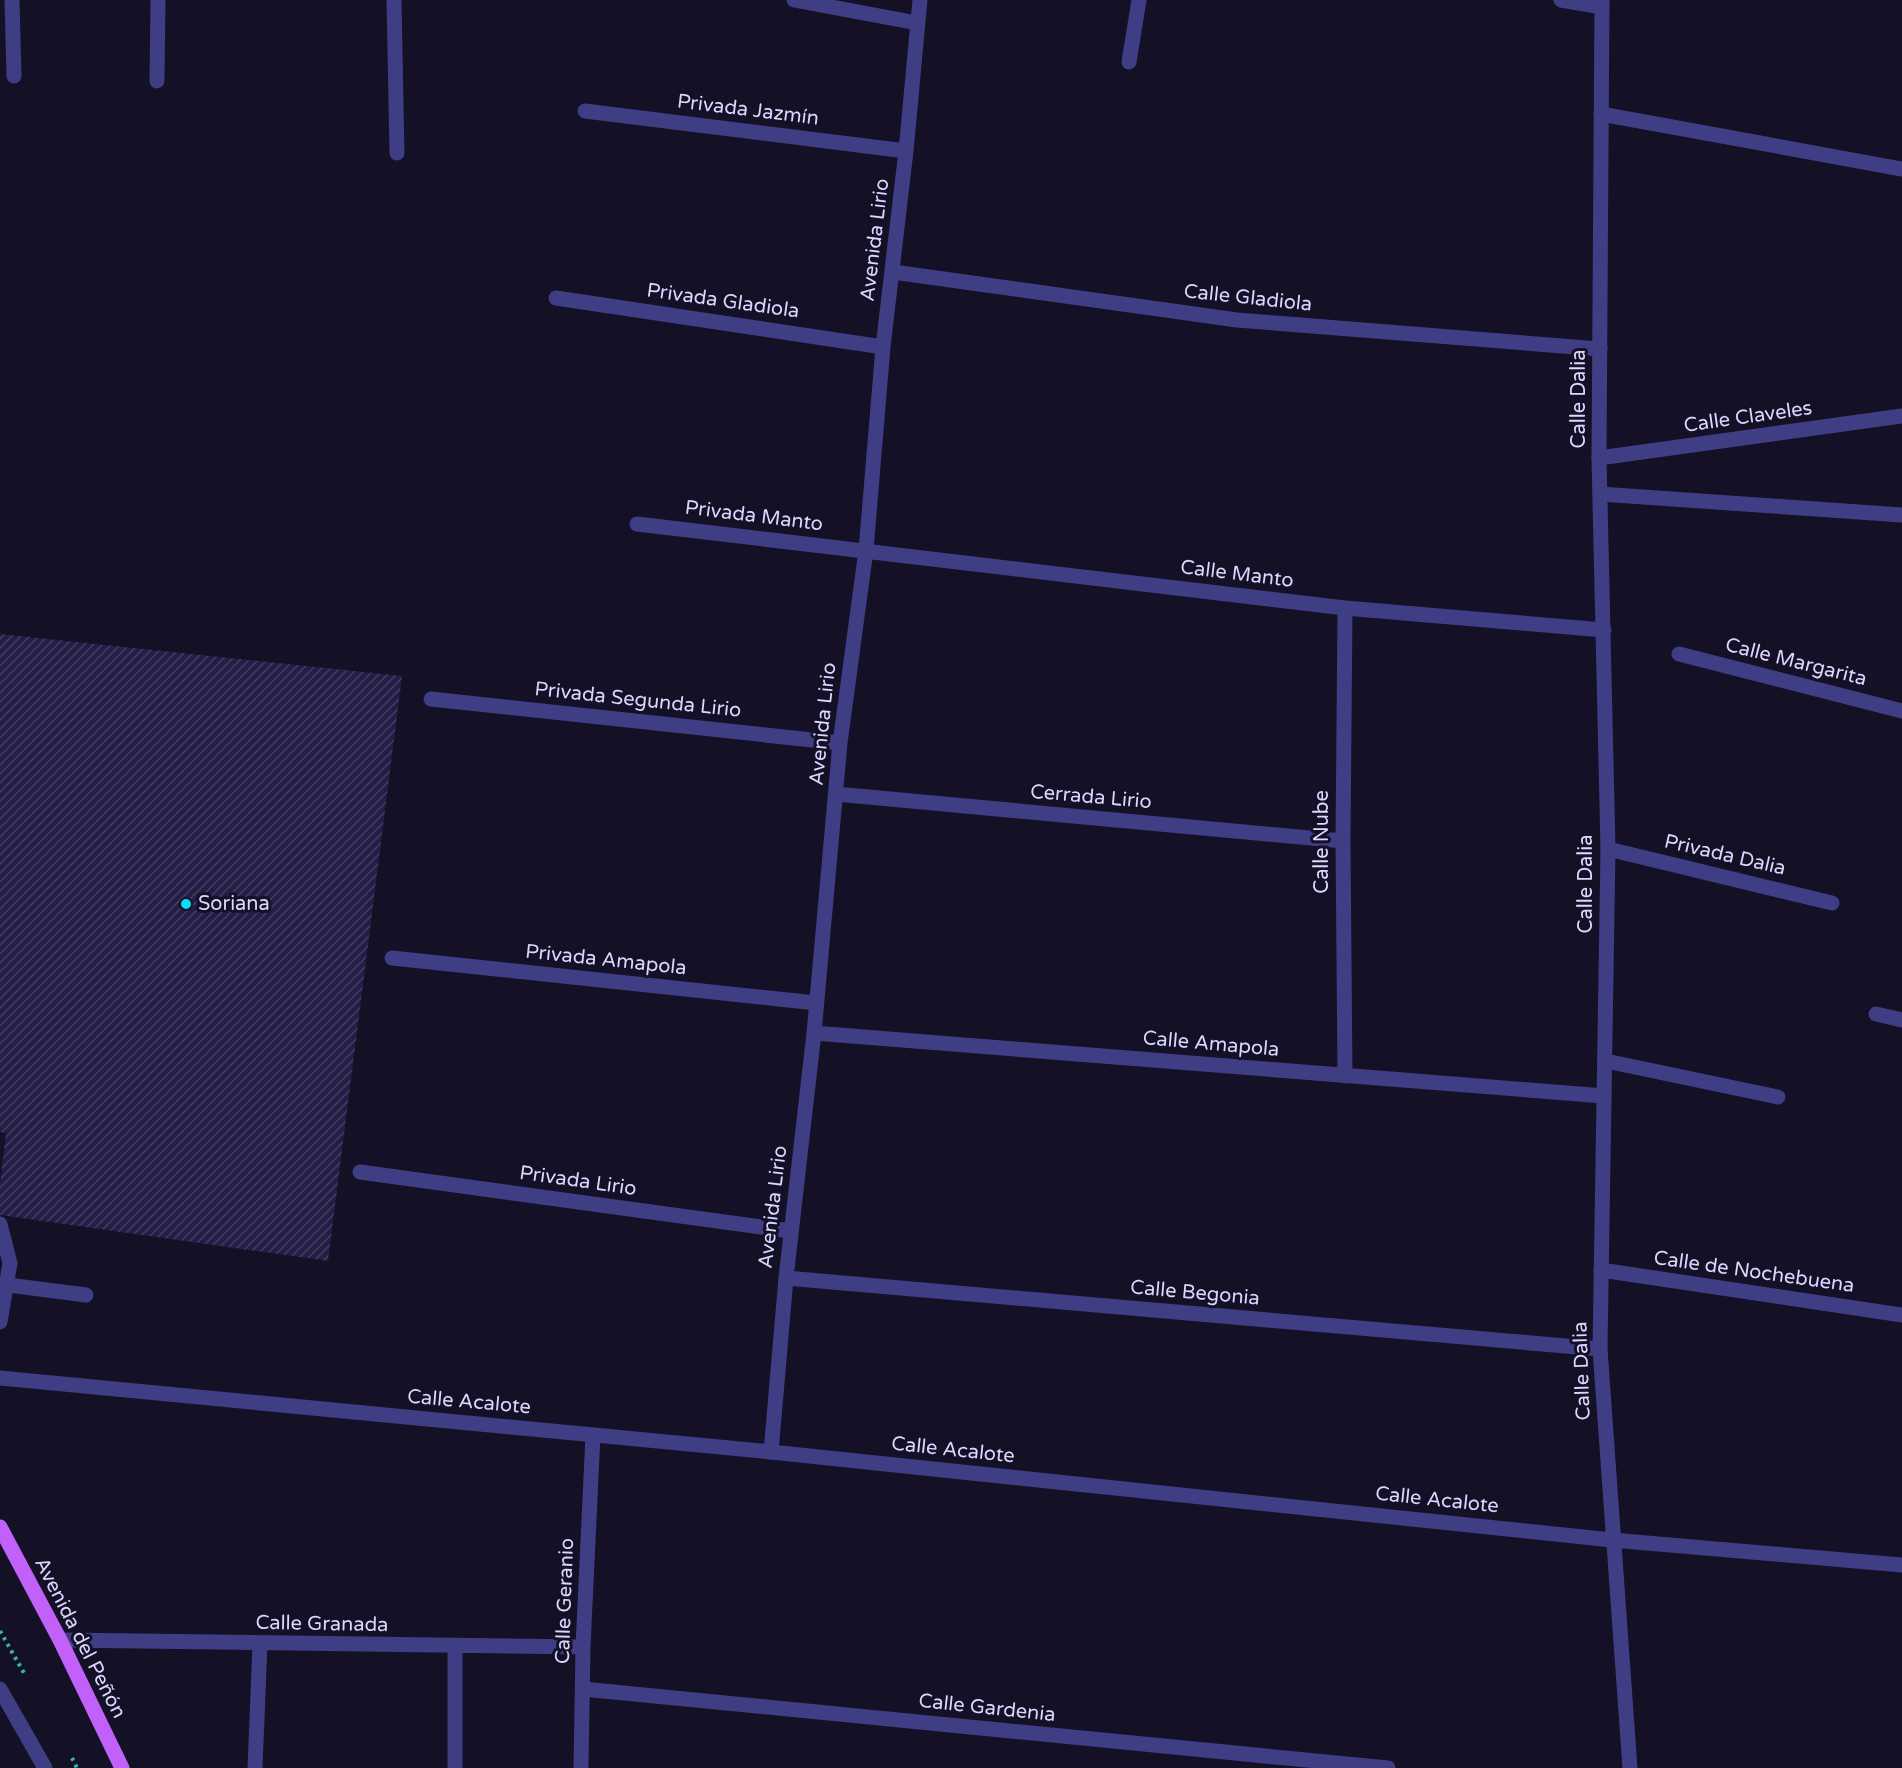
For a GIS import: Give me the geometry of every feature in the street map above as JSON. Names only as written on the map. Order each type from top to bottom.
[{"type":"main road","name":"Avenida del Peñón","points":[[0,1527],[60,1640],[122,1768]]},
{"type":"street","points":[[12,0],[14,76]]},
{"type":"street","points":[[157,81],[158,0]]},
{"type":"street","points":[[394,0],[397,153]]},
{"type":"street","points":[[794,0],[918,22]]},
{"type":"street","name":"Avenida Lirio","points":[[771,1452],[790,1231],[814,1033],[840,743],[866,550],[883,346],[906,151],[920,0]]},
{"type":"street","points":[[1129,62],[1139,0]]},
{"type":"street","points":[[1561,0],[1602,4]]},
{"type":"street","name":"Calle Dalia","points":[[1602,4],[1599,458],[1608,849],[1600,1349],[1630,1768]]},
{"type":"street","name":"Privada Jazmín","points":[[585,111],[906,151]]},
{"type":"street","points":[[1601,114],[1902,169]]},
{"type":"street","name":"Calle Gladiola","points":[[893,272],[1237,320],[1600,349]]},
{"type":"street","name":"Privada Gladiola","points":[[556,298],[883,346]]},
{"type":"street","name":"Calle Claveles","points":[[1599,458],[1902,416]]},
{"type":"street","points":[[1600,494],[1902,515]]},
{"type":"street","name":"Privada Manto","points":[[637,524],[866,550]]},
{"type":"street","name":"Calle Manto","points":[[866,550],[1345,608],[1604,630]]},
{"type":"street","name":"Calle Nube","points":[[1345,608],[1342,841],[1345,1076]]},
{"type":"street","name":"Calle Margarita","points":[[1679,654],[1902,711]]},
{"type":"street","name":"Privada Segunda Lirio","points":[[431,699],[840,743]]},
{"type":"street","name":"Cerrada Lirio","points":[[836,794],[1342,841]]},
{"type":"street","name":"Privada Dalia","points":[[1608,849],[1832,903]]},
{"type":"street","name":"Privada Amapola","points":[[392,958],[816,1003]]},
{"type":"street","points":[[1876,1014],[1902,1020]]},
{"type":"street","name":"Calle Amapola","points":[[814,1033],[1604,1096]]},
{"type":"street","points":[[1606,1061],[1778,1097]]},
{"type":"street","name":"Privada Lirio","points":[[360,1172],[790,1231]]},
{"type":"street","points":[[0,1224],[10,1263],[4,1284],[0,1322]]},
{"type":"street","name":"Calle de Nochebuena","points":[[1601,1270],[1902,1315]]},
{"type":"street","name":"Calle Begonia","points":[[786,1278],[1600,1349]]},
{"type":"street","points":[[4,1284],[86,1295]]},
{"type":"street","name":"Calle Acalote","points":[[0,1378],[771,1452],[1612,1540],[1902,1565]]},
{"type":"street","name":"Calle Geranio","points":[[581,1768],[583,1647],[593,1435]]},
{"type":"street","name":"Calle Granada","points":[[60,1640],[583,1647]]},
{"type":"street","points":[[255,1768],[260,1644]]},
{"type":"street","points":[[454,1768],[455,1647]]},
{"type":"street","points":[[0,1689],[45,1768]]},
{"type":"street","name":"Calle Gardenia","points":[[583,1689],[1388,1768]]},
{"type":"building","name":"Soriana","points":[[0,634],[402,676],[328,1261],[0,1215],[0,1184],[6,1133],[0,1132]]},
{"type":"place","name":"Soriana","points":[[186,904]]}]
